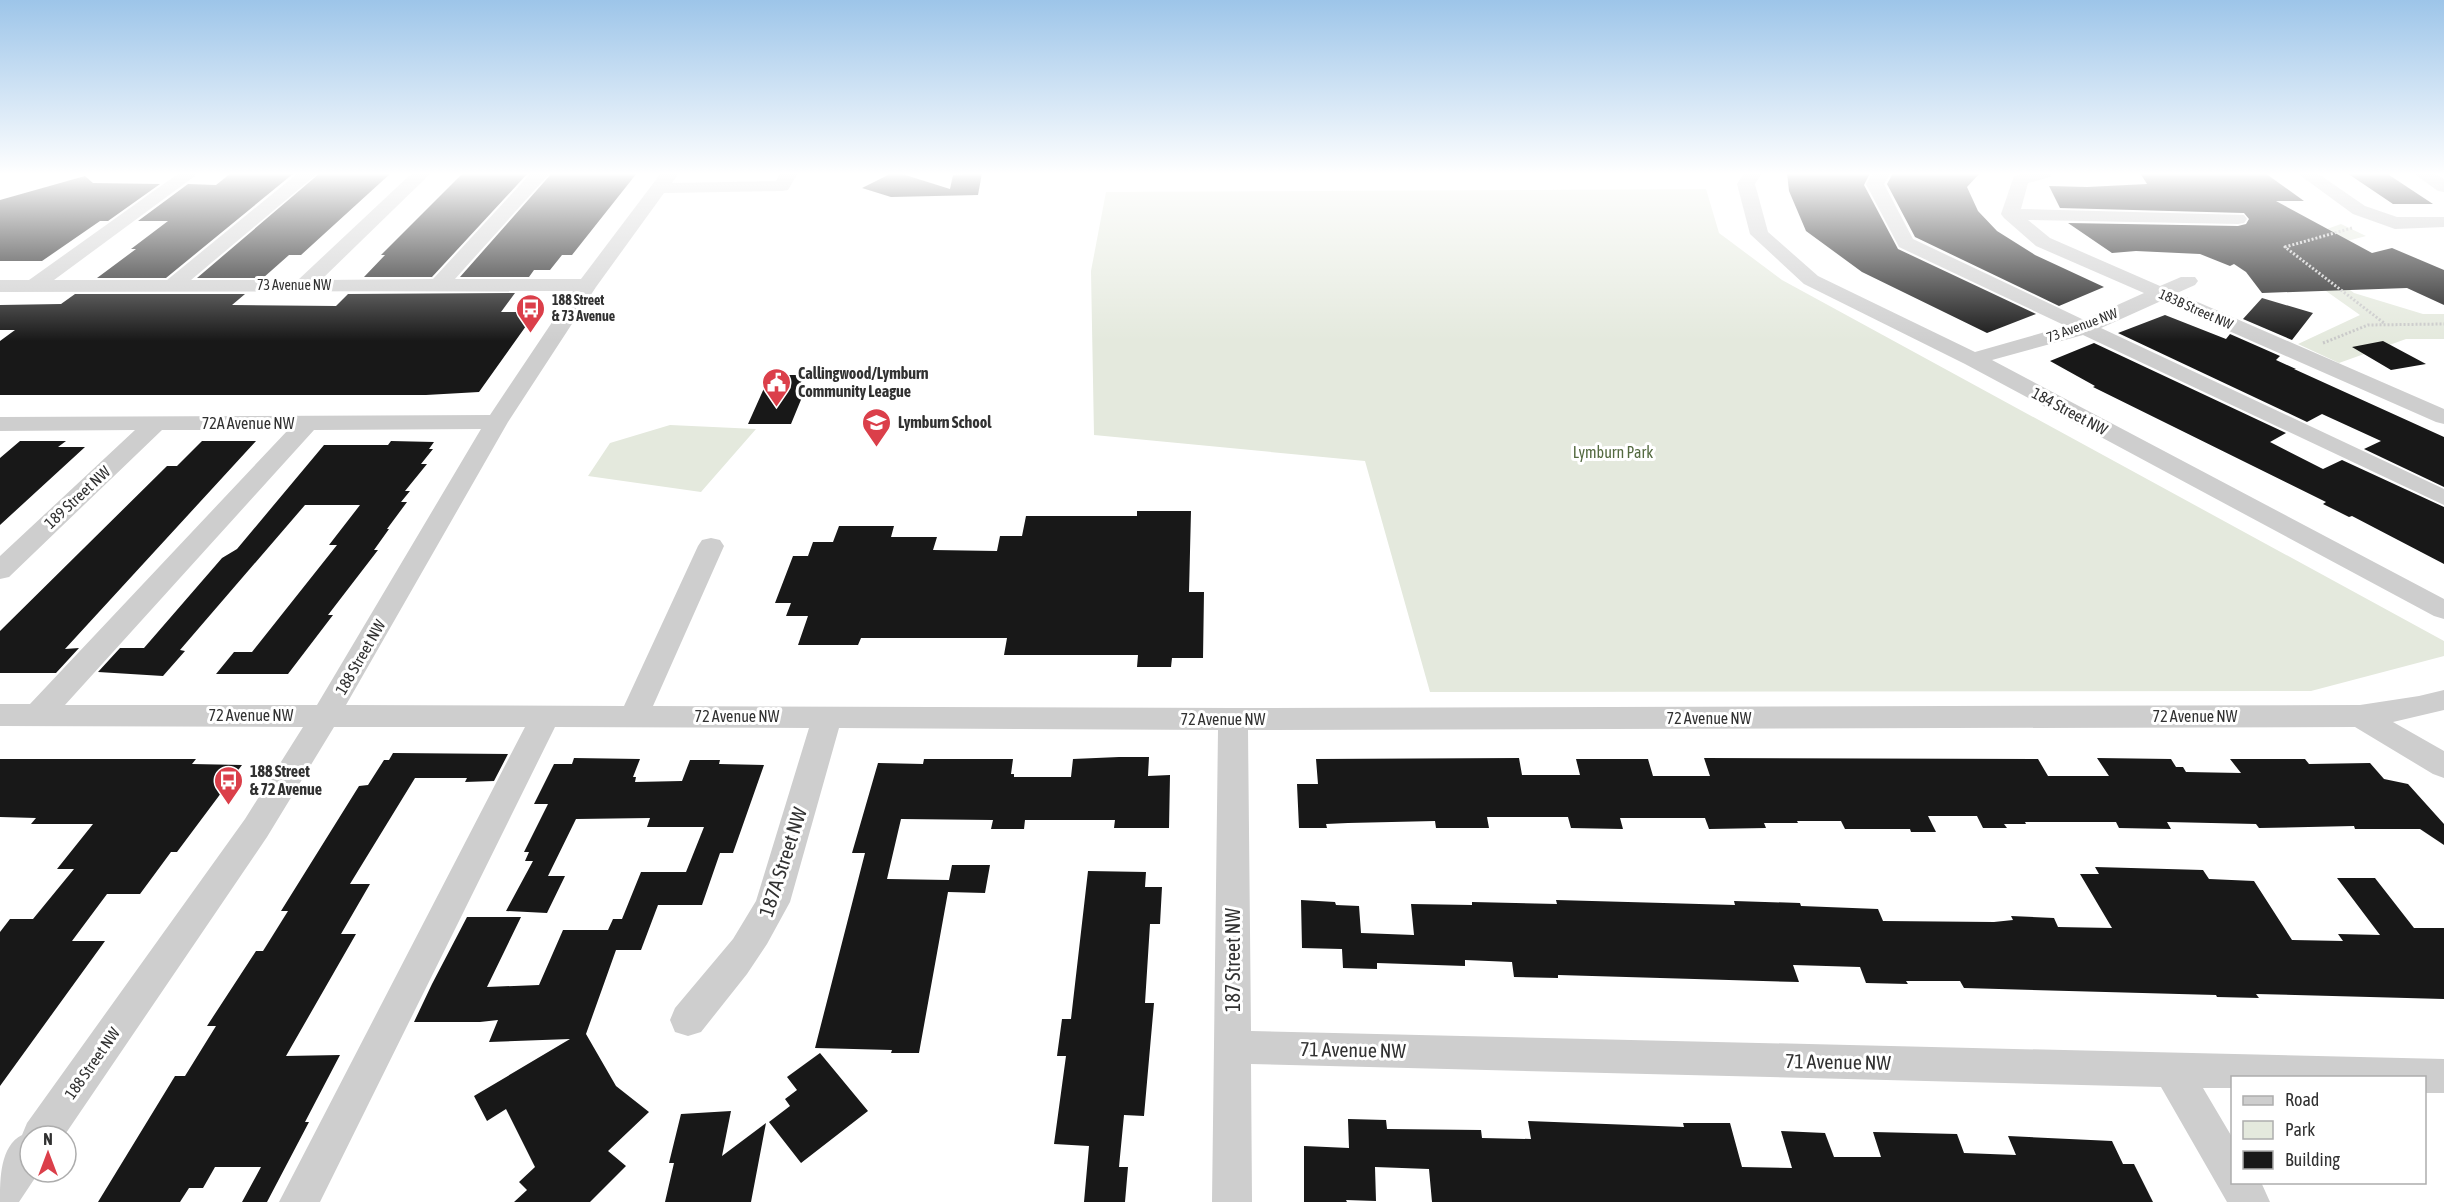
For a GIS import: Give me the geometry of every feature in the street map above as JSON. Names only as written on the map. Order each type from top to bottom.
[{"type":"street","points":[[33,286],[112,229]]},
{"type":"street","points":[[173,285],[241,229]]},
{"type":"street","points":[[304,285],[363,229]]},
{"type":"street","points":[[439,285],[490,229]]},
{"type":"street","name":"188 Street NW","points":[[49,1124],[255,828],[326,715],[497,422],[587,285],[628,229]]},
{"type":"street","name":"184 Street NW","points":[[1758,229],[1759,234],[1811,280],[1973,359],[2444,610]]},
{"type":"street","points":[[1899,229],[1906,243],[2444,498]]},
{"type":"street","name":"183B Street NW","points":[[2028,229],[2043,242],[2444,417]]},
{"type":"street","name":"73 Avenue NW","points":[[1973,359],[2083,328],[2188,281]]},
{"type":"street","name":"73 Avenue NW","points":[[0,286],[587,285]]},
{"type":"street","name":"72A Avenue NW","points":[[0,424],[497,422]]},
{"type":"street","points":[[38,715],[308,423]]},
{"type":"street","name":"189 Street NW","points":[[0,571],[154,424]]},
{"type":"street","points":[[634,716],[711,546]]},
{"type":"street","name":"72 Avenue NW","points":[[0,715],[1233,719],[2360,716],[2419,707],[2444,700]]},
{"type":"street","points":[[299,1202],[546,716]]},
{"type":"street","points":[[2360,716],[2444,766]]},
{"type":"street","name":"187A Street NW","points":[[688,1020],[746,950],[763,924],[773,902],[827,717]]},
{"type":"street","name":"187 Street NW","points":[[1232,1202],[1233,719]]},
{"type":"street","name":"71 Avenue NW","points":[[1233,1047],[2444,1076]]},
{"type":"street","points":[[2172,1071],[2231,1171]]},
{"type":"street","points":[[0,1194],[18,1168]]},
{"type":"street","points":[[2239,1184],[2250,1202]]},
{"type":"path","points":[[2348,229],[2285,247],[2384,324]]},
{"type":"path","points":[[2297,353],[2368,325],[2444,324]]},
{"type":"green space","name":"Lymburn Park","points":[[1099,229],[1718,229],[1719,233],[1782,280],[2444,641],[2444,656],[2311,691],[1430,692],[1365,461],[1094,435],[1091,271]]},
{"type":"green space","points":[[2327,229],[2352,229],[2366,236],[2302,253],[2354,293],[2423,314],[2444,314],[2444,339],[2406,339],[2339,363],[2298,344],[2360,315],[2268,250]]},
{"type":"green space","points":[[670,425],[756,429],[701,492],[588,476],[610,443]]},
{"type":"building","points":[[0,229],[88,229],[42,261],[0,261]]},
{"type":"building","points":[[157,229],[226,229],[166,278],[97,278],[136,249],[131,249]]},
{"type":"building","points":[[254,229],[329,229],[301,255],[289,255],[263,278],[197,278]]},
{"type":"building","points":[[407,229],[476,229],[432,277],[364,277],[385,255],[381,255]]},
{"type":"building","points":[[502,229],[593,229],[572,255],[562,255],[550,270],[534,270],[529,277],[460,277]]},
{"type":"building","points":[[1805,229],[1887,229],[1898,249],[2036,314],[1987,333],[1862,272]]},
{"type":"building","points":[[1911,229],[1995,229],[2035,255],[2104,287],[2059,306],[1915,237]]},
{"type":"building","points":[[2077,229],[2328,229],[2372,253],[2392,248],[2444,270],[2444,305],[2407,288],[2262,293],[2246,272],[2234,264],[2230,266],[2200,254],[2136,251],[2112,253]]},
{"type":"building","points":[[515,293],[501,312],[536,312],[479,392],[426,395],[0,395],[0,341],[15,330],[0,330],[0,305],[61,304],[75,294],[245,294],[232,305],[336,306],[348,294]]},
{"type":"building","points":[[2262,298],[2313,313],[2292,340],[2243,319]]},
{"type":"building","points":[[2165,315],[2226,339],[2230,334],[2280,356],[2276,360],[2296,369],[2294,369],[2444,437],[2444,487],[2364,449],[2381,441],[2322,414],[2307,422],[2118,333]]},
{"type":"building","points":[[2383,341],[2426,364],[2391,370],[2352,347]]},
{"type":"building","points":[[2094,343],[2286,433],[2270,442],[2323,469],[2342,460],[2444,507],[2444,564],[2352,516],[2349,517],[2323,504],[2326,502],[2093,387],[2095,386],[2050,361]]},
{"type":"building","name":"Callingwood/Lymburn Community League","points":[[770,375],[804,375],[798,390],[805,390],[791,424],[748,424]]},
{"type":"building","points":[[20,441],[66,441],[58,447],[85,447],[0,525],[0,458]]},
{"type":"building","points":[[202,441],[256,441],[65,649],[79,648],[56,673],[0,673],[0,631],[167,466],[177,466]]},
{"type":"building","points":[[391,441],[434,442],[429,449],[433,449],[421,464],[427,464],[405,491],[410,491],[401,502],[407,502],[374,550],[378,550],[328,615],[333,615],[288,674],[216,674],[234,652],[252,652],[337,545],[329,545],[360,505],[305,505],[180,650],[185,651],[163,676],[98,672],[120,648],[144,648],[222,558],[237,549],[324,445],[388,445]]},
{"type":"building","points":[[1137,511],[1191,511],[1189,592],[1204,592],[1203,658],[1172,658],[1171,667],[1137,667],[1138,655],[1004,655],[1007,638],[861,638],[858,645],[798,645],[808,616],[786,616],[791,603],[775,603],[793,556],[808,556],[813,542],[833,542],[839,526],[894,526],[891,537],[937,537],[933,550],[997,551],[1000,536],[1022,536],[1026,516],[1137,516]]},
{"type":"building","points":[[393,753],[508,754],[494,781],[465,782],[467,778],[415,778],[350,884],[370,884],[341,934],[356,934],[286,1056],[340,1055],[305,1122],[309,1122],[267,1202],[242,1202],[261,1167],[215,1167],[203,1188],[189,1188],[180,1202],[98,1202],[175,1076],[185,1076],[216,1026],[207,1026],[256,951],[263,951],[288,911],[281,911],[359,786],[368,785],[384,760],[389,760]]},
{"type":"building","points":[[1149,757],[1148,776],[1170,775],[1169,828],[1114,828],[1115,820],[1025,820],[1024,829],[991,829],[993,820],[901,819],[887,879],[949,880],[952,865],[990,865],[985,893],[948,892],[919,1053],[815,1048],[865,853],[852,853],[878,763],[923,764],[924,759],[1013,759],[1011,774],[1014,774],[1014,777],[1071,777],[1073,759]]},
{"type":"building","points":[[574,758],[640,759],[633,777],[636,777],[635,782],[682,781],[690,760],[720,760],[719,764],[764,765],[733,853],[720,853],[702,905],[658,905],[641,950],[616,950],[586,1034],[616,1086],[649,1112],[608,1151],[626,1166],[590,1202],[514,1202],[527,1190],[519,1182],[535,1167],[506,1109],[487,1121],[474,1096],[570,1039],[489,1042],[498,1020],[414,1022],[432,984],[467,917],[521,917],[487,987],[539,985],[563,930],[608,930],[613,919],[622,919],[641,872],[686,872],[704,827],[647,827],[650,818],[576,819],[548,876],[565,876],[547,913],[506,911],[533,861],[525,861],[529,852],[524,852],[548,804],[534,804],[554,764],[572,764]]},
{"type":"building","points":[[1519,758],[1522,775],[1580,775],[1576,759],[1648,759],[1653,776],[1710,776],[1704,758],[2038,759],[2048,776],[2109,776],[2097,758],[2171,759],[2176,767],[2183,767],[2186,772],[2241,773],[2230,759],[2305,759],[2309,764],[2370,763],[2384,779],[2408,784],[2444,824],[2444,845],[2420,829],[2355,829],[2354,826],[2259,828],[2256,824],[2167,822],[2171,829],[2119,828],[2116,822],[2025,822],[2026,824],[2004,824],[2007,828],[1983,828],[1977,816],[1928,816],[1936,832],[1911,832],[1910,829],[1845,829],[1841,821],[1764,823],[1766,828],[1709,829],[1705,818],[1620,818],[1623,829],[1571,828],[1568,817],[1487,817],[1489,828],[1436,828],[1435,821],[1326,824],[1327,828],[1299,828],[1297,784],[1318,784],[1316,759]]},
{"type":"building","points":[[0,759],[196,759],[192,764],[242,765],[177,852],[171,852],[140,894],[107,894],[72,941],[105,941],[0,1086],[0,932],[10,919],[33,919],[74,869],[57,869],[93,824],[31,824],[36,818],[0,817]]},
{"type":"building","points":[[2095,867],[2203,870],[2209,879],[2254,881],[2292,940],[2343,941],[2338,934],[2380,935],[2337,878],[2375,878],[2414,928],[2444,928],[2444,999],[2256,994],[2259,998],[1964,988],[1960,981],[1906,981],[1908,984],[1866,983],[1860,967],[1793,965],[1799,982],[1558,975],[1558,978],[1514,977],[1512,962],[1465,960],[1465,966],[1377,963],[1377,969],[1343,968],[1342,949],[1302,948],[1301,900],[1359,906],[1361,933],[1414,935],[1411,904],[1472,905],[1472,902],[1557,904],[1556,900],[1735,905],[1734,901],[1800,903],[1801,906],[1878,909],[1883,921],[1994,922],[2013,920],[2011,916],[2054,918],[2058,927],[2112,928],[2080,874],[2099,874]]},
{"type":"building","points":[[1088,871],[1146,872],[1145,887],[1162,887],[1160,924],[1150,924],[1145,1003],[1154,1003],[1144,1116],[1124,1115],[1119,1167],[1128,1167],[1125,1202],[1084,1202],[1089,1146],[1054,1144],[1066,1056],[1057,1056],[1062,1019],[1071,1019]]},
{"type":"building","points":[[820,1053],[868,1111],[801,1163],[769,1122],[790,1106],[785,1099],[797,1090],[787,1077]]},
{"type":"building","points":[[731,1111],[722,1156],[766,1123],[751,1202],[665,1202],[674,1163],[669,1163],[681,1114]]},
{"type":"building","points":[[1348,1119],[1386,1120],[1387,1129],[1481,1130],[1482,1138],[1531,1139],[1528,1121],[1684,1127],[1683,1123],[1730,1123],[1742,1167],[1792,1168],[1781,1131],[1825,1133],[1834,1157],[1881,1157],[1873,1132],[1957,1134],[1964,1153],[2016,1155],[2008,1136],[2112,1141],[2123,1164],[2134,1164],[2153,1202],[1432,1202],[1429,1169],[1375,1167],[1376,1201],[1304,1202],[1304,1146],[1349,1148]]},
{"type":"place","name":"188 Street & 73 Avenue","points":[[531,334]]},
{"type":"place","name":"Callingwood/Lymburn Community League","points":[[777,408]]},
{"type":"place","name":"Lymburn School","points":[[877,448]]},
{"type":"place","name":"188 Street & 72 Avenue","points":[[229,806]]}]
